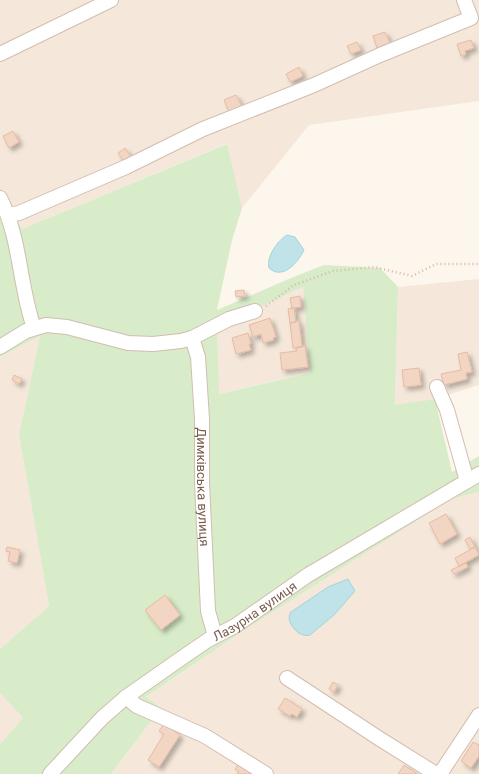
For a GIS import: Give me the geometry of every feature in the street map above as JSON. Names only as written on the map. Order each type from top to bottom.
[{"type":"street","points":[[0,54],[111,0]]},
{"type":"street","points":[[8,215],[19,213],[126,167],[203,129],[314,85],[380,55],[471,18],[464,0]]},
{"type":"street","points":[[0,198],[8,215],[18,253],[25,299],[34,328]]},
{"type":"street","points":[[0,347],[20,334],[46,325],[67,327],[118,341],[138,344],[170,342],[192,338],[230,319],[255,311]]},
{"type":"street","name":"Димківська вулиця","points":[[192,338],[198,357],[202,419],[202,483],[208,611],[215,636]]},
{"type":"street","points":[[437,387],[473,477]]},
{"type":"street","name":"Лазурна вулиця","points":[[50,774],[91,728],[126,697],[215,636],[235,626],[308,575],[473,477]]},
{"type":"street","points":[[287,678],[380,740],[436,774]]},
{"type":"street","points":[[126,697],[137,706],[205,736],[266,774]]},
{"type":"street","points":[[440,774],[479,715]]},
{"type":"path","points":[[255,311],[272,303],[294,285],[333,271],[374,268],[412,276],[436,264],[479,264]]},
{"type":"shaded area","points":[[0,0],[479,0],[479,101],[309,125],[242,208],[226,144],[22,229],[0,188]]},
{"type":"shaded area","points":[[479,279],[479,385],[435,399],[395,406],[398,287]]},
{"type":"shaded area","points":[[303,287],[310,373],[218,394],[217,327]]},
{"type":"shaded area","points":[[40,336],[19,435],[49,606],[0,649],[0,357]]},
{"type":"shaded area","points":[[479,492],[479,774],[111,774],[161,708],[145,698],[246,629],[451,499]]},
{"type":"shaded area","points":[[0,693],[23,718],[0,744]]},
{"type":"green space","points":[[227,144],[242,208],[232,240],[217,310],[324,265],[380,268],[398,287],[395,405],[435,399],[452,472],[479,456],[479,492],[451,499],[246,629],[146,697],[161,708],[111,774],[0,774],[0,744],[23,718],[0,693],[0,649],[49,606],[19,435],[40,336],[0,357],[0,188],[22,229]],"holes":[[[303,287],[310,373],[219,394],[217,327]]]},
{"type":"water","points":[[287,235],[295,237],[304,250],[290,268],[280,272],[274,271],[269,268],[269,259],[277,245]]},
{"type":"water","points":[[348,579],[355,591],[334,615],[310,635],[306,636],[297,632],[289,620],[291,612],[328,587]]},
{"type":"building","points":[[385,32],[390,43],[377,48],[373,36]]},
{"type":"building","points":[[471,40],[474,48],[465,51],[466,54],[461,56],[457,44]]},
{"type":"building","points":[[357,42],[361,50],[351,54],[347,46]]},
{"type":"building","points":[[299,67],[303,76],[290,82],[286,74]]},
{"type":"building","points":[[236,95],[242,107],[229,112],[224,100]]},
{"type":"building","points":[[13,131],[19,142],[9,148],[3,136]]},
{"type":"building","points":[[125,148],[131,157],[124,162],[118,153]]},
{"type":"building","points":[[244,290],[245,296],[236,297],[235,291]]},
{"type":"building","points":[[300,296],[301,307],[292,308],[290,298]]},
{"type":"building","points":[[294,308],[296,322],[290,323],[288,309]]},
{"type":"building","points":[[270,318],[276,337],[273,338],[274,340],[263,343],[261,334],[253,337],[249,325]]},
{"type":"building","points":[[299,321],[302,347],[293,348],[290,323]]},
{"type":"building","points":[[248,333],[251,350],[236,354],[232,338]]},
{"type":"building","points":[[305,346],[308,367],[282,370],[280,353],[297,351],[297,347]]},
{"type":"building","points":[[467,352],[472,372],[466,373],[467,379],[444,385],[441,374],[461,370],[458,354]]},
{"type":"building","points":[[419,368],[421,385],[404,387],[402,370]]},
{"type":"building","points":[[14,375],[22,379],[19,384],[12,380]]},
{"type":"building","points":[[446,514],[457,534],[440,544],[429,523]]},
{"type":"building","points":[[470,537],[475,547],[470,549],[465,540]]},
{"type":"building","points":[[7,547],[20,550],[17,563],[8,561],[10,552],[6,551]]},
{"type":"building","points":[[475,547],[479,555],[459,566],[455,558]]},
{"type":"building","points":[[466,563],[468,567],[454,574],[451,570]]},
{"type":"building","points":[[165,595],[180,615],[161,630],[145,610]]},
{"type":"building","points":[[333,682],[338,685],[334,692],[329,689]]},
{"type":"building","points":[[285,698],[302,709],[297,717],[292,714],[290,716],[278,709]]},
{"type":"building","points":[[164,724],[180,735],[159,767],[148,760],[164,734],[159,731]]},
{"type":"building","points":[[473,742],[479,745],[479,756],[471,768],[461,761]]},
{"type":"building","points":[[238,765],[252,774],[237,774],[239,772],[235,769]]},
{"type":"building","points":[[404,765],[416,773],[398,774]]}]
